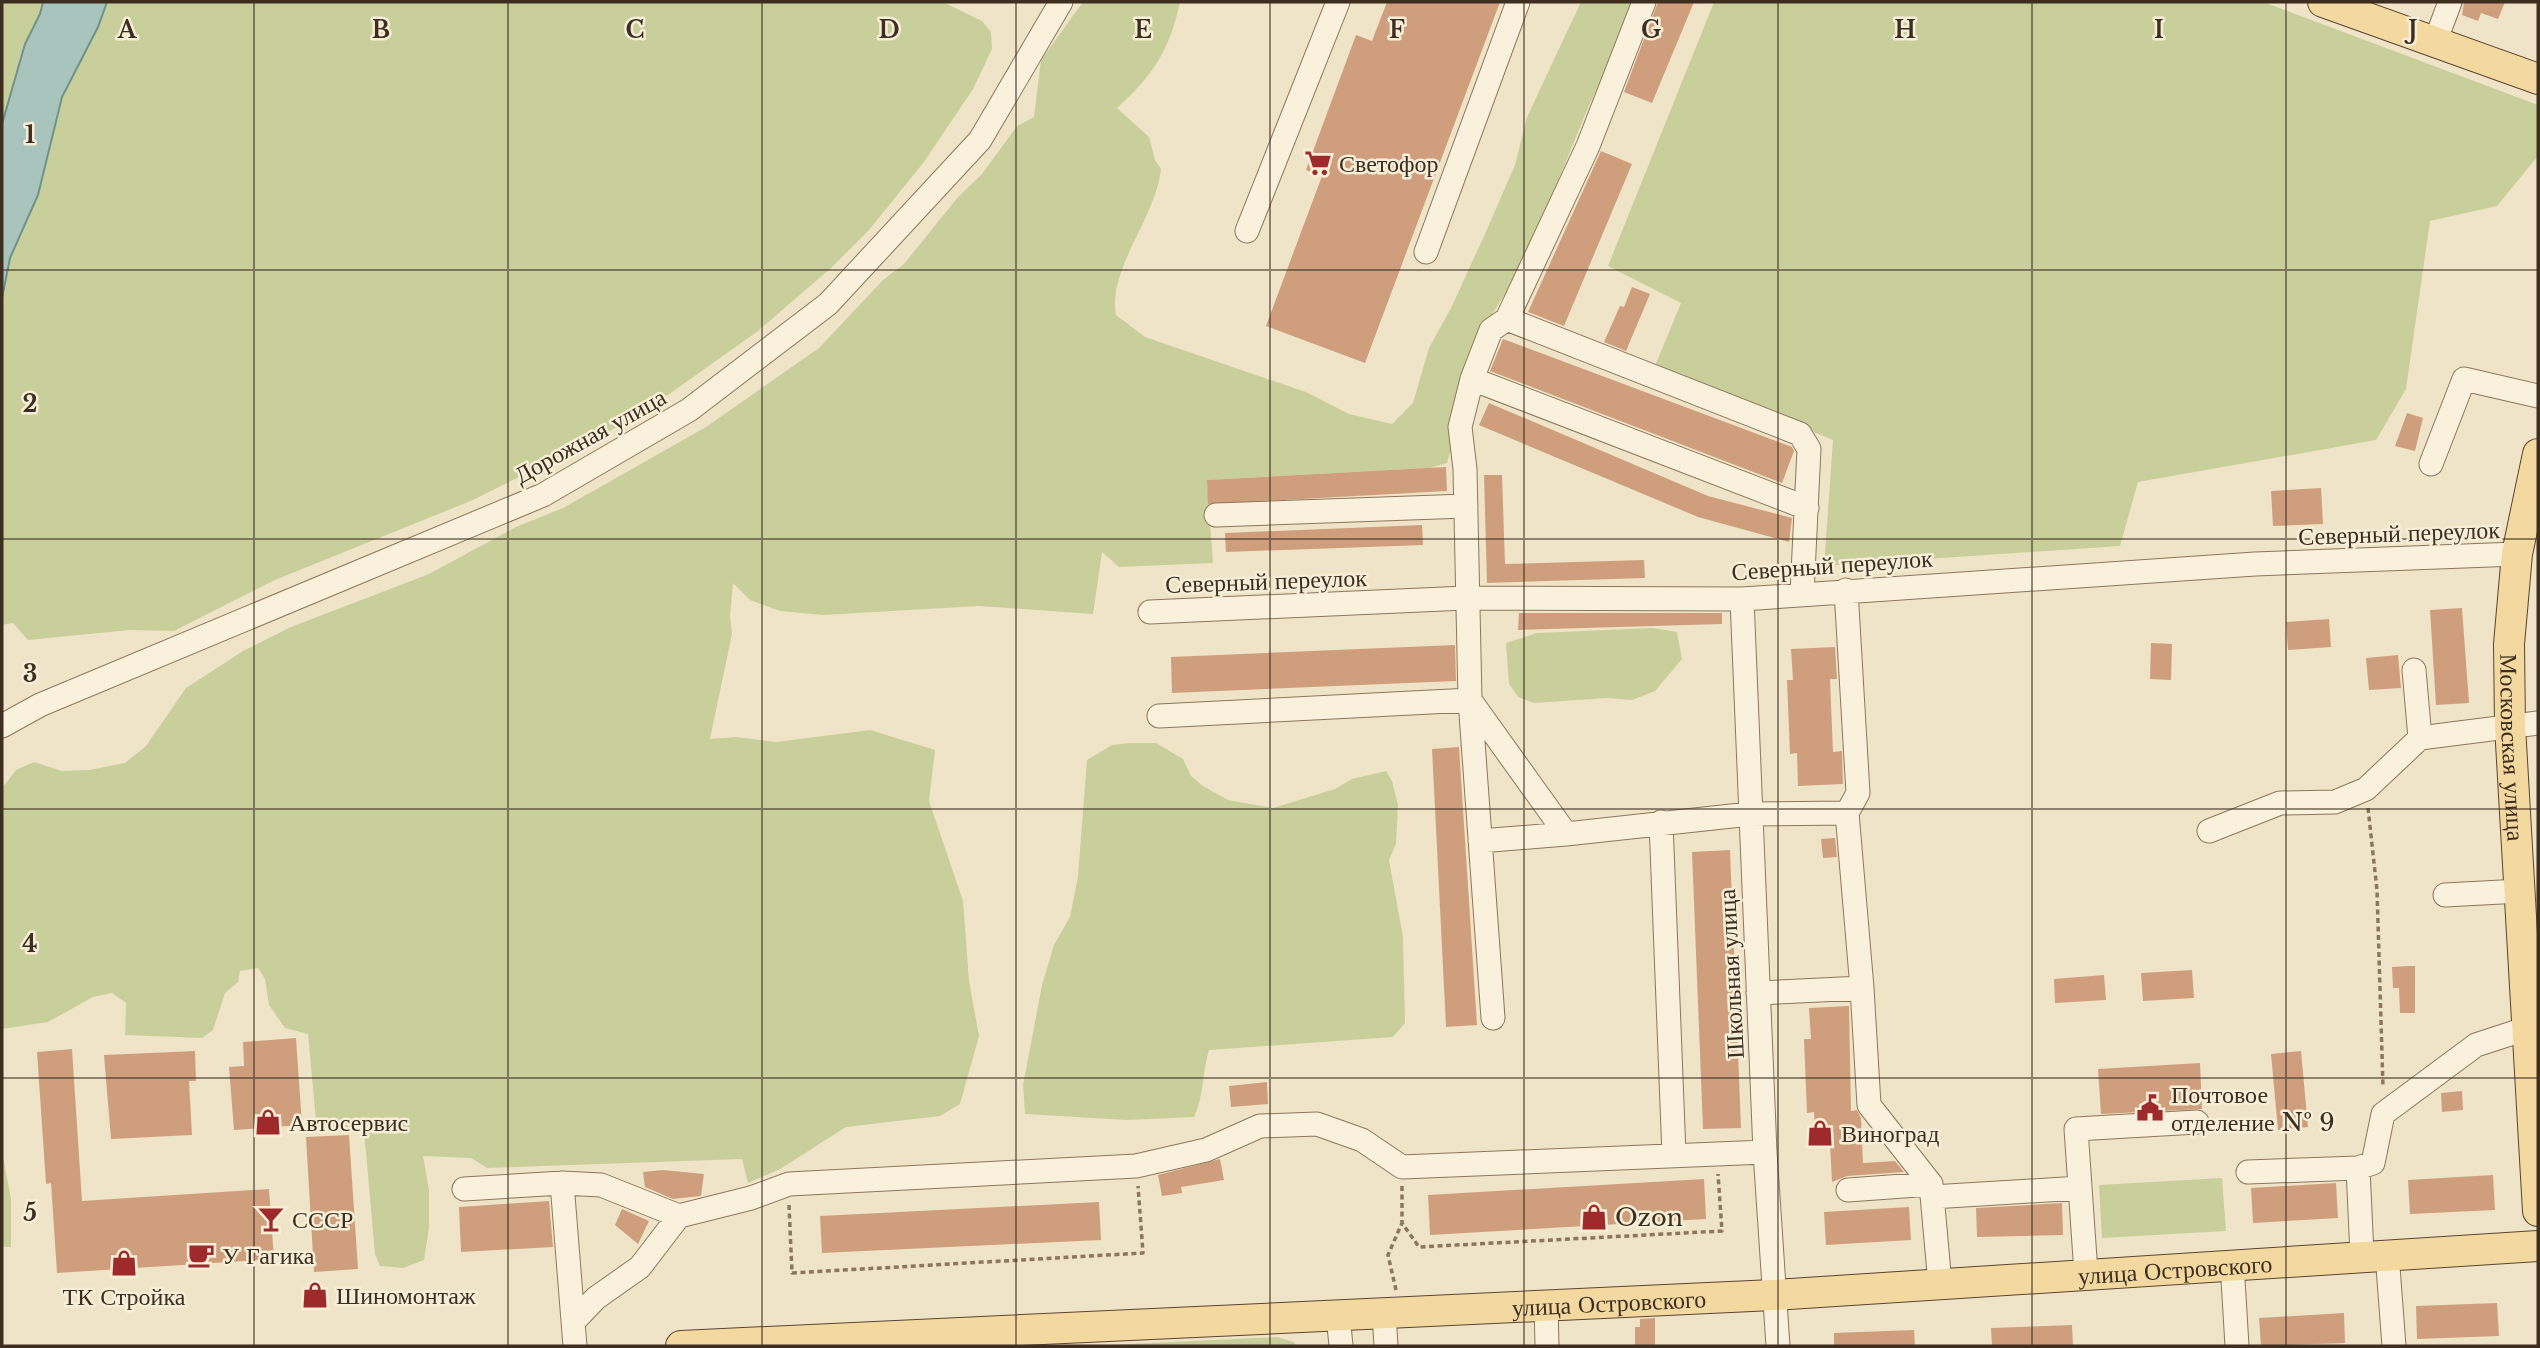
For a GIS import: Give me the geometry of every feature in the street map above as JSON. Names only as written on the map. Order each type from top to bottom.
[{"type":"main road","points":[[2323,2],[2371,10],[2435,42],[2538,79]]},
{"type":"main road","name":"Московская улица","points":[[2538,454],[2517,554],[2509,644],[2524,724],[2520,891],[2536,1136],[2538,1211]]},
{"type":"main road","name":"улица Островского","points":[[681,1346],[1030,1338],[1338,1315],[1773,1294],[2374,1254],[2538,1246]]},
{"type":"street","name":"Дорожная улица","points":[[2,726],[40,705],[543,495],[690,410],[828,304],[980,140],[1061,2]]},
{"type":"street","points":[[1247,231],[1338,2]]},
{"type":"street","points":[[1426,252],[1518,2]]},
{"type":"street","points":[[1493,1018],[1470,700],[1465,506],[1460,427],[1472,379],[1491,330],[1507,319],[1588,146],[1644,2]]},
{"type":"street","points":[[2435,42],[2450,2]]},
{"type":"street","points":[[1507,319],[1800,435],[1810,449],[1802,594]]},
{"type":"street","points":[[1472,379],[1807,508]]},
{"type":"street","points":[[2431,464],[2464,379],[2538,396]]},
{"type":"street","points":[[1216,515],[1465,506]]},
{"type":"street","name":"Северный переулок","points":[[1150,612],[1466,598],[1742,599],[2255,564],[2517,554]]},
{"type":"street","points":[[1846,590],[1858,793],[1847,813],[1862,988],[1868,1105],[1931,1191],[1940,1284]]},
{"type":"street","name":"Школьная улица","points":[[1742,599],[1765,1152],[1778,1346]]},
{"type":"street","points":[[2414,670],[2420,738]]},
{"type":"street","points":[[1159,716],[1470,700]]},
{"type":"street","points":[[1470,700],[1566,834]]},
{"type":"street","points":[[2209,831],[2280,803],[2335,802],[2366,789],[2420,738],[2524,724]]},
{"type":"street","points":[[1480,841],[1750,814],[1847,813]]},
{"type":"street","points":[[1661,822],[1674,1155]]},
{"type":"street","points":[[2445,895],[2520,891]]},
{"type":"street","points":[[1758,993],[1862,988]]},
{"type":"street","points":[[2248,1172],[2358,1168],[2373,1163],[2384,1114],[2476,1045],[2528,1028]]},
{"type":"street","points":[[2086,1273],[2076,1129],[2197,1122]]},
{"type":"street","points":[[464,1189],[562,1183],[601,1185],[679,1216],[751,1198],[789,1184],[1136,1166],[1206,1150],[1260,1126],[1317,1124],[1362,1140],[1402,1167],[1765,1152]]},
{"type":"street","points":[[2358,1168],[2394,1346]]},
{"type":"street","points":[[562,1183],[575,1346]]},
{"type":"street","points":[[1848,1190],[2080,1188]]},
{"type":"street","points":[[573,1321],[596,1297],[640,1267],[679,1216]]},
{"type":"street","points":[[2232,1263],[2237,1346]]},
{"type":"street","points":[[1546,1304],[1547,1346]]},
{"type":"street","points":[[1386,1346],[1392,1312]]},
{"type":"street","points":[[1338,1315],[1341,1346]]},
{"type":"path","points":[[2366,789],[2377,890],[2384,1114]]},
{"type":"path","points":[[1402,1223],[1419,1247],[1722,1231],[1717,1154]]},
{"type":"path","points":[[789,1184],[792,1273],[1143,1252],[1136,1166]]},
{"type":"path","points":[[1392,1312],[1388,1255],[1402,1223],[1402,1167]]},
{"type":"green space","points":[[2,2],[943,2],[982,21],[991,32],[992,49],[973,89],[924,162],[869,230],[831,268],[758,331],[651,407],[601,436],[473,500],[275,580],[174,631],[130,630],[28,640],[13,623],[2,625]]},
{"type":"green space","points":[[1083,2],[1180,2],[1171,34],[1158,61],[1141,85],[1117,108],[1149,137],[1155,160],[1161,169],[1151,206],[1119,280],[1115,298],[1116,315],[1145,337],[1306,392],[1349,414],[1392,424],[1413,403],[1429,348],[1451,308],[1485,234],[1515,165],[1527,117],[1581,2],[1636,2],[1585,115],[1524,264],[1493,313],[1483,335],[1447,463],[1430,468],[1207,480],[1213,563],[1119,567],[1102,552],[1093,614],[979,606],[823,615],[780,611],[750,600],[733,583],[730,616],[732,634],[710,739],[736,737],[776,742],[870,730],[935,750],[929,801],[963,901],[969,981],[979,1036],[960,1104],[940,1116],[846,1127],[780,1169],[748,1183],[742,1159],[487,1168],[471,1158],[423,1156],[429,1190],[429,1228],[424,1260],[403,1268],[380,1266],[375,1254],[364,1131],[317,1131],[308,1034],[285,1028],[269,1005],[265,979],[258,968],[240,971],[238,982],[225,993],[213,1030],[202,1038],[125,1035],[126,1003],[112,993],[93,997],[48,1022],[2,1029],[2,788],[16,770],[34,762],[62,771],[89,770],[125,763],[146,746],[186,688],[243,651],[291,627],[429,574],[516,527],[563,508],[706,427],[819,348],[883,280],[904,264],[958,197],[982,174],[1017,126],[1034,117],[1041,60]]},
{"type":"green space","points":[[1714,2],[2263,2],[2538,105],[2538,156],[2497,206],[2430,221],[2406,389],[2376,440],[2138,482],[2120,546],[1824,566],[1833,440],[1655,366],[1681,303],[1608,266]]},
{"type":"green space","points":[[1652,628],[1677,632],[1682,659],[1655,691],[1632,700],[1607,698],[1534,703],[1518,697],[1509,684],[1506,643],[1537,633]]},
{"type":"green space","points":[[1156,743],[1183,759],[1191,776],[1203,786],[1228,800],[1273,808],[1335,789],[1352,779],[1386,771],[1392,781],[1398,805],[1396,844],[1389,860],[1403,937],[1405,1023],[1393,1037],[1209,1050],[1200,1101],[1194,1117],[1127,1120],[1025,1114],[1023,1085],[1042,985],[1054,945],[1070,917],[1078,876],[1087,760],[1112,745]]},
{"type":"green space","points":[[2,1152],[11,1199],[11,1247],[2,1247]]},
{"type":"green space","points":[[2222,1178],[2226,1231],[2102,1238],[2099,1185]]},
{"type":"green space","points":[[1277,1337],[1294,1342],[1296,1346],[1087,1346]]},
{"type":"water","points":[[43,2],[107,2],[98,27],[62,97],[38,195],[10,258],[2,298],[2,124],[25,44]]},
{"type":"building","points":[[1387,2],[1500,2],[1365,363],[1266,326],[1322,176],[1306,170],[1356,35],[1372,41]]},
{"type":"building","points":[[1658,2],[1694,2],[1652,103],[1624,92]]},
{"type":"building","points":[[2464,2],[2505,2],[2498,19],[2481,13],[2478,21],[2462,15]]},
{"type":"building","points":[[1601,151],[1632,164],[1564,326],[1528,312]]},
{"type":"building","points":[[1632,287],[1650,294],[1626,351],[1604,342]]},
{"type":"building","points":[[1503,339],[1792,447],[1794,451],[1782,483],[1490,371]]},
{"type":"building","points":[[1489,403],[1708,496],[1792,518],[1789,542],[1698,517],[1479,425]]},
{"type":"building","points":[[2407,413],[2423,418],[2415,451],[2395,446]]},
{"type":"building","points":[[1446,467],[1447,491],[1208,504],[1207,480]]},
{"type":"building","points":[[1484,475],[1502,475],[1505,564],[1644,560],[1645,578],[1487,583]]},
{"type":"building","points":[[2321,488],[2323,524],[2273,526],[2271,491]]},
{"type":"building","points":[[1422,525],[1423,545],[1226,552],[1225,533]]},
{"type":"building","points":[[2462,608],[2469,703],[2436,705],[2430,610]]},
{"type":"building","points":[[1519,613],[1722,613],[1722,624],[1518,630]]},
{"type":"building","points":[[2329,619],[2331,647],[2288,650],[2286,622]]},
{"type":"building","points":[[2151,643],[2172,644],[2171,680],[2150,679]]},
{"type":"building","points":[[1455,645],[1456,681],[1172,693],[1171,657]]},
{"type":"building","points":[[1835,647],[1837,679],[1830,679],[1833,752],[1842,751],[1843,784],[1798,786],[1797,753],[1790,754],[1787,680],[1793,680],[1791,649]]},
{"type":"building","points":[[2398,655],[2401,688],[2369,690],[2366,658]]},
{"type":"building","points":[[1459,747],[1477,1025],[1446,1027],[1432,749]]},
{"type":"building","points":[[1835,838],[1837,857],[1823,858],[1821,839]]},
{"type":"building","points":[[1730,850],[1741,1128],[1703,1129],[1692,852]]},
{"type":"building","points":[[2415,966],[2415,1013],[2400,1013],[2399,988],[2393,988],[2392,967]]},
{"type":"building","points":[[2192,970],[2194,998],[2143,1001],[2141,973]]},
{"type":"building","points":[[2104,975],[2106,1000],[2055,1003],[2054,979]]},
{"type":"building","points":[[1849,1006],[1851,1111],[1857,1110],[1861,1118],[1863,1163],[1895,1161],[1904,1172],[1847,1176],[1832,1182],[1830,1144],[1816,1145],[1814,1112],[1807,1113],[1804,1039],[1811,1039],[1809,1008]]},
{"type":"building","points":[[296,1038],[302,1125],[234,1130],[229,1067],[244,1066],[243,1042]]},
{"type":"building","points":[[72,1049],[82,1201],[269,1189],[274,1259],[57,1273],[51,1183],[46,1184],[37,1052]]},
{"type":"building","points":[[195,1051],[196,1081],[189,1081],[192,1135],[111,1139],[104,1055]]},
{"type":"building","points":[[2301,1051],[2308,1127],[2278,1130],[2271,1054]]},
{"type":"building","points":[[2200,1063],[2202,1109],[2101,1114],[2098,1069]]},
{"type":"building","points":[[1267,1082],[1268,1104],[1231,1107],[1229,1086]]},
{"type":"building","points":[[2462,1091],[2463,1110],[2442,1112],[2441,1093]]},
{"type":"building","points":[[349,1135],[358,1269],[314,1272],[306,1137]]},
{"type":"building","points":[[1220,1159],[1224,1180],[1181,1187],[1182,1193],[1162,1196],[1158,1175]]},
{"type":"building","points":[[663,1170],[704,1174],[701,1196],[673,1199],[645,1187],[643,1172]]},
{"type":"building","points":[[2493,1175],[2495,1210],[2410,1214],[2408,1180]]},
{"type":"building","points":[[1704,1179],[1706,1219],[1430,1235],[1428,1195]]},
{"type":"building","points":[[2336,1183],[2338,1218],[2253,1223],[2251,1188]]},
{"type":"building","points":[[549,1201],[553,1247],[461,1252],[459,1207]]},
{"type":"building","points":[[1099,1202],[1101,1240],[822,1253],[820,1216]]},
{"type":"building","points":[[2062,1203],[2063,1235],[1977,1237],[1976,1208]]},
{"type":"building","points":[[1909,1207],[1911,1240],[1826,1245],[1824,1212]]},
{"type":"building","points":[[622,1209],[649,1221],[638,1244],[615,1225]]},
{"type":"building","points":[[2497,1303],[2499,1336],[2417,1339],[2416,1306]]},
{"type":"building","points":[[2344,1313],[2345,1343],[2261,1346],[2259,1318]]},
{"type":"building","points":[[1655,1318],[1655,1346],[1635,1346],[1635,1327],[1640,1327],[1640,1319]]},
{"type":"building","points":[[2072,1325],[2073,1346],[1992,1346],[1991,1328]]},
{"type":"building","points":[[1914,1330],[1915,1346],[1834,1346],[1834,1333]]},
{"type":"place","name":"Светофор","points":[[1318,163]]},
{"type":"place","name":"Почтовое отделение № 9","points":[[2150,1108]]},
{"type":"place","name":"Автосервис","points":[[268,1122]]},
{"type":"place","name":"Виноград","points":[[1820,1133]]},
{"type":"place","name":"Ozon","points":[[1594,1217]]},
{"type":"place","name":"СССР","points":[[271,1219]]},
{"type":"place","name":"У Гагика","points":[[201,1255]]},
{"type":"place","name":"ТК Стройка","points":[[124,1263]]},
{"type":"place","name":"Шиномонтаж","points":[[315,1295]]}]
